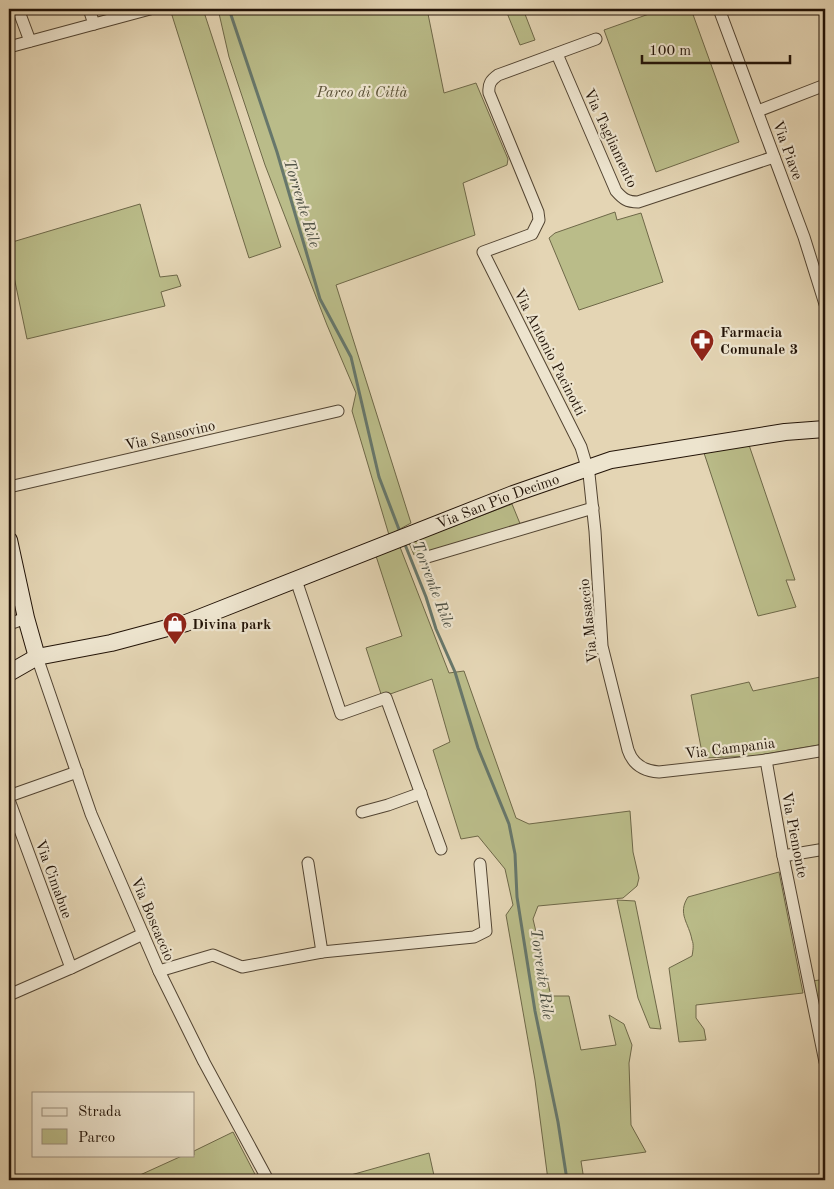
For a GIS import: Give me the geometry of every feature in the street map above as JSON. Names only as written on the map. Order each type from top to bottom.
[{"type":"street","points":[[18,9],[30,41]]},
{"type":"street","points":[[89,9],[94,24]]},
{"type":"street","points":[[9,47],[150,9]]},
{"type":"street","name":"Via Piave","points":[[719,9],[804,237],[825,304]]},
{"type":"street","points":[[557,54],[596,39]]},
{"type":"street","name":"Via Tagliamento","points":[[557,54],[616,191],[622,199],[638,202],[774,157]]},
{"type":"street","name":"Via Antonio Pacinotti","points":[[557,54],[498,75],[492,79],[488,86],[489,93],[538,212],[539,220],[532,234],[483,252],[581,447],[588,467]]},
{"type":"street","points":[[758,111],[825,85]]},
{"type":"street","name":"Via Sansovino","points":[[9,487],[338,411]]},
{"type":"street","name":"Via San Pio Decimo","points":[[9,673],[37,657],[111,643],[186,623],[389,542],[611,460],[785,432],[825,428]]},
{"type":"street","name":"Via Masaccio","points":[[588,467],[602,646],[631,760],[639,766]]},
{"type":"street","points":[[424,558],[592,508]]},
{"type":"street","points":[[9,545],[37,657]]},
{"type":"street","points":[[296,580],[341,714],[386,698],[441,849]]},
{"type":"street","points":[[9,624],[26,618]]},
{"type":"street","name":"Via Boscaccio","points":[[37,657],[91,814],[159,971],[204,1062],[268,1180]]},
{"type":"street","name":"Via Campania","points":[[639,766],[649,771],[659,772],[766,760],[825,750]]},
{"type":"street","name":"Via Piemonte","points":[[766,760],[783,856],[825,1062]]},
{"type":"street","points":[[9,796],[77,772]]},
{"type":"street","points":[[362,812],[388,806],[421,793]]},
{"type":"street","name":"Via Cimabue","points":[[9,800],[71,968]]},
{"type":"street","points":[[783,856],[825,849]]},
{"type":"street","points":[[308,863],[322,952]]},
{"type":"street","points":[[159,971],[213,954],[242,967],[322,952],[474,937],[486,931],[480,864]]},
{"type":"street","points":[[9,995],[143,934]]},
{"type":"green space","points":[[170,9],[203,9],[281,247],[249,258]]},
{"type":"green space","name":"Parco di Città","points":[[218,9],[427,9],[444,93],[476,83],[508,159],[507,165],[463,183],[475,235],[336,285],[411,523],[389,535],[352,411],[356,393],[327,325],[265,165],[229,57]]},
{"type":"green space","points":[[523,9],[535,40],[520,45],[507,13]]},
{"type":"green space","points":[[663,9],[691,9],[739,142],[656,172],[604,30]]},
{"type":"green space","points":[[140,204],[160,277],[177,275],[181,286],[161,292],[165,306],[27,339],[9,253],[9,243]]},
{"type":"green space","points":[[615,212],[617,220],[641,213],[663,282],[579,310],[549,238],[555,233]]},
{"type":"green space","points":[[749,445],[795,580],[786,580],[796,607],[758,616],[704,453]]},
{"type":"green space","points":[[512,504],[521,526],[414,555],[409,543]]},
{"type":"green space","points":[[400,547],[449,673],[464,671],[516,818],[529,824],[630,811],[633,852],[639,878],[637,886],[623,898],[538,906],[533,919],[551,996],[569,996],[581,1050],[616,1045],[609,1015],[624,1024],[632,1045],[629,1063],[631,1125],[646,1152],[581,1161],[584,1180],[548,1180],[535,1080],[506,915],[513,905],[505,869],[478,836],[461,839],[433,750],[450,742],[432,679],[382,697],[366,648],[402,636],[376,556]]},
{"type":"green space","points":[[825,676],[825,744],[754,756],[703,758],[691,695],[749,682],[753,691]]},
{"type":"green space","points":[[779,872],[803,993],[696,1005],[696,1018],[704,1029],[706,1040],[679,1042],[669,968],[692,956],[693,943],[684,914],[685,903],[688,897]]},
{"type":"green space","points":[[617,900],[635,901],[661,1029],[650,1028],[638,998]]},
{"type":"green space","points":[[825,979],[825,1039],[813,981]]},
{"type":"green space","points":[[233,1132],[258,1180],[129,1180],[182,1156],[195,1156],[195,1151]]},
{"type":"green space","points":[[429,1153],[435,1180],[333,1180]]},
{"type":"waterway","name":"Torrente Rile","points":[[229,9],[277,152],[320,299],[351,357],[379,477],[400,532]]},
{"type":"waterway","name":"Torrente Rile","points":[[404,542],[426,597],[436,629],[455,672],[478,748],[509,824],[515,854],[517,897],[535,1011],[558,1122],[567,1180]]},
{"type":"place","name":"Farmacia Comunale 3","points":[[702,362]]},
{"type":"place","name":"Divina park","points":[[175,645]]}]
